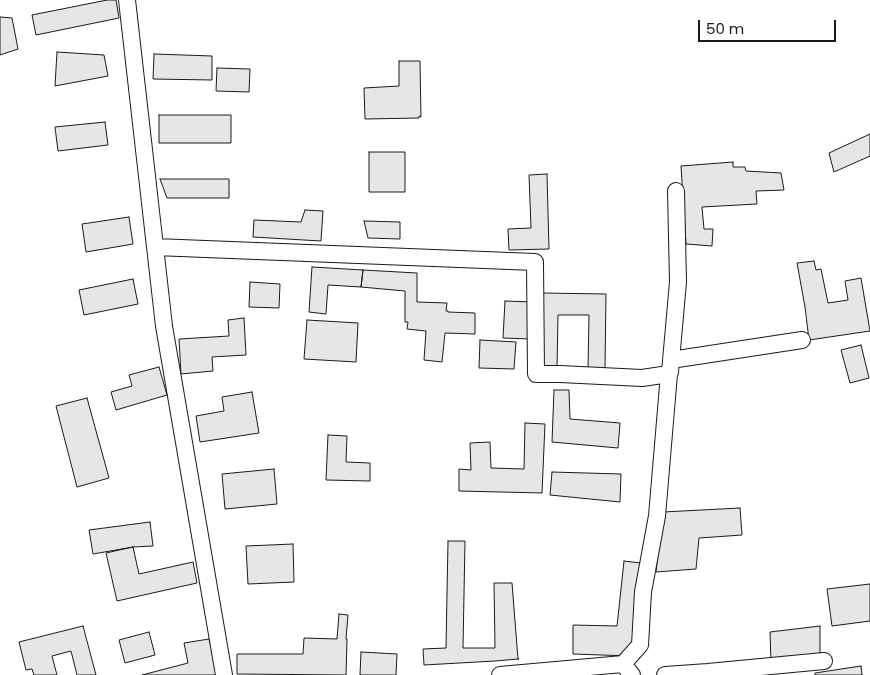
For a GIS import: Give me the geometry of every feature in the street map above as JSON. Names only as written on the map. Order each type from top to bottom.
[{"type":"street","points":[[127,0],[164,326],[224,675]]},
{"type":"street","points":[[500,675],[623,671],[640,645],[644,592],[657,516],[678,282],[676,191]]},
{"type":"street","points":[[155,247],[535,262],[536,374],[642,378],[670,367],[802,340]]},
{"type":"street","points":[[665,675],[824,661]]},
{"type":"building","points":[[107,0],[116,0],[119,18],[36,35],[32,15]]},
{"type":"building","points":[[0,17],[12,18],[18,49],[0,55]]},
{"type":"building","points":[[57,52],[104,55],[108,76],[55,86]]},
{"type":"building","points":[[154,54],[212,56],[212,80],[153,79]]},
{"type":"building","points":[[399,61],[420,61],[421,117],[365,119],[364,88],[399,86]]},
{"type":"building","points":[[217,68],[250,69],[249,92],[216,91]]},
{"type":"building","points":[[159,115],[231,115],[231,143],[159,143]]},
{"type":"building","points":[[105,122],[108,145],[58,151],[55,127]]},
{"type":"building","points":[[870,134],[870,156],[834,172],[829,153]]},
{"type":"building","points":[[369,152],[405,152],[405,192],[369,192]]},
{"type":"building","points":[[733,162],[733,167],[745,167],[746,171],[781,173],[784,190],[756,191],[757,204],[702,207],[704,229],[713,229],[712,246],[686,244],[681,166]]},
{"type":"building","points":[[547,174],[549,249],[509,250],[508,229],[531,228],[529,175]]},
{"type":"building","points":[[160,179],[229,179],[229,198],[167,198]]},
{"type":"building","points":[[305,210],[323,211],[321,241],[253,237],[254,220],[301,222]]},
{"type":"building","points":[[129,217],[133,244],[86,252],[82,224]]},
{"type":"building","points":[[364,221],[400,222],[400,239],[368,238]]},
{"type":"building","points":[[814,261],[816,270],[821,269],[828,303],[848,300],[845,281],[861,278],[870,331],[809,340],[797,263]]},
{"type":"building","points":[[312,267],[363,270],[361,287],[328,285],[326,314],[309,312]]},
{"type":"building","points":[[363,270],[417,273],[417,302],[447,303],[446,311],[448,312],[475,313],[475,334],[445,333],[442,362],[424,360],[426,331],[407,329],[408,322],[405,322],[405,291],[361,287]]},
{"type":"building","points":[[133,279],[138,304],[84,315],[79,290]]},
{"type":"building","points":[[250,282],[280,284],[279,308],[249,307]]},
{"type":"building","points":[[542,293],[606,294],[605,370],[588,370],[589,315],[558,315],[557,369],[541,369]]},
{"type":"building","points":[[505,301],[532,302],[530,339],[503,338]]},
{"type":"building","points":[[244,318],[246,355],[212,357],[213,371],[181,374],[179,339],[229,336],[228,320]]},
{"type":"building","points":[[307,320],[358,323],[356,362],[304,359]]},
{"type":"building","points":[[480,340],[516,342],[514,369],[479,368]]},
{"type":"building","points":[[861,345],[869,378],[850,383],[841,350]]},
{"type":"building","points":[[159,367],[167,395],[116,410],[111,392],[132,386],[129,375]]},
{"type":"building","points":[[554,390],[569,390],[570,419],[620,423],[618,448],[552,442]]},
{"type":"building","points":[[252,392],[259,433],[200,442],[196,416],[224,411],[222,397]]},
{"type":"building","points":[[87,398],[109,478],[77,487],[56,406]]},
{"type":"building","points":[[525,423],[545,424],[542,493],[459,491],[459,469],[471,470],[470,443],[490,442],[491,468],[524,469]]},
{"type":"building","points":[[328,435],[347,436],[346,462],[370,463],[370,481],[326,480]]},
{"type":"building","points":[[274,469],[277,504],[225,509],[222,474]]},
{"type":"building","points":[[552,472],[621,474],[620,502],[550,495]]},
{"type":"building","points":[[740,508],[742,535],[699,538],[696,569],[656,572],[663,512]]},
{"type":"building","points":[[150,522],[153,546],[133,547],[93,554],[89,530]]},
{"type":"building","points":[[448,541],[465,541],[463,648],[495,648],[494,583],[512,583],[518,659],[424,665],[423,649],[446,648]]},
{"type":"building","points":[[293,544],[294,582],[248,584],[246,546]]},
{"type":"building","points":[[133,547],[139,574],[193,562],[197,583],[117,601],[106,553]]},
{"type":"building","points":[[624,561],[641,563],[631,656],[573,654],[573,625],[617,626]]},
{"type":"building","points":[[870,584],[870,621],[832,626],[827,589]]},
{"type":"building","points":[[339,614],[348,615],[346,675],[237,674],[237,654],[303,654],[304,638],[337,639]]},
{"type":"building","points":[[83,626],[96,675],[77,675],[71,651],[52,656],[57,675],[34,675],[32,669],[26,670],[19,642]]},
{"type":"building","points":[[820,626],[820,656],[771,662],[770,632]]},
{"type":"building","points":[[149,632],[155,655],[125,663],[119,640]]},
{"type":"building","points":[[209,639],[218,675],[142,675],[188,663],[184,643]]},
{"type":"building","points":[[361,652],[397,654],[396,675],[360,675]]},
{"type":"building","points":[[861,666],[862,675],[815,675],[815,673]]}]
